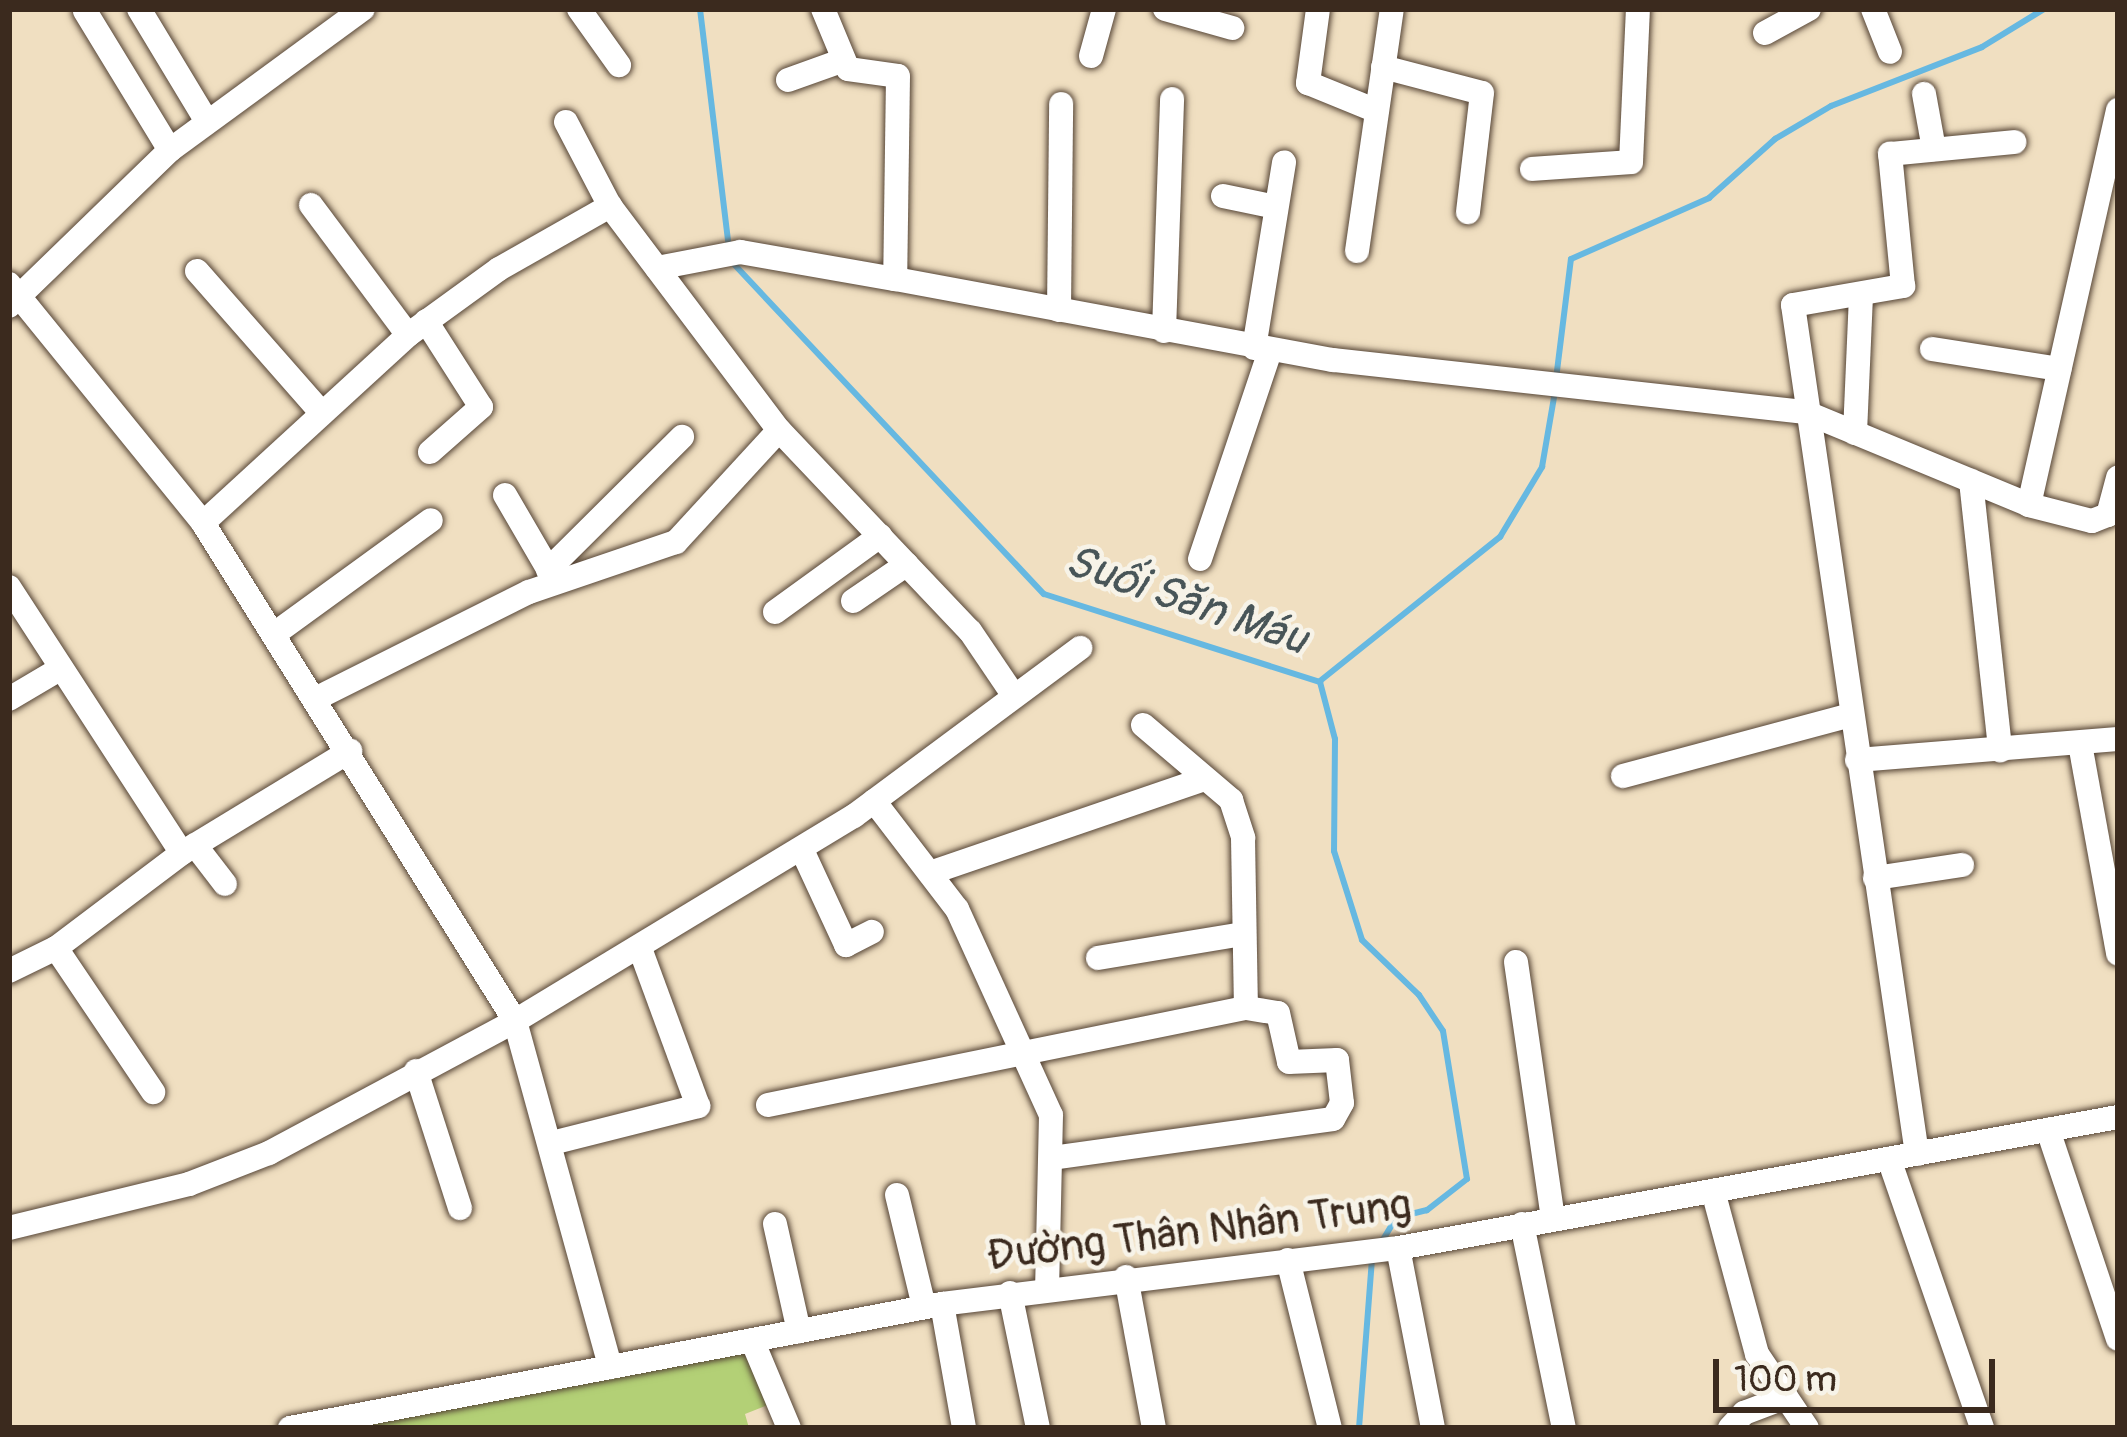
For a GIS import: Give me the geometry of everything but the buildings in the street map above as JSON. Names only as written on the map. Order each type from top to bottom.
[{"type":"street","points":[[139,9],[206,120]]},
{"type":"street","points":[[363,9],[206,120],[12,296],[203,523],[277,632],[514,1021],[552,1143],[610,1367]]},
{"type":"street","points":[[579,9],[619,64]]},
{"type":"street","points":[[824,9],[851,70],[898,76],[895,279]]},
{"type":"street","points":[[1091,56],[1103,9]]},
{"type":"street","points":[[1165,9],[1232,28]]},
{"type":"street","points":[[1318,9],[1308,83],[1377,111]]},
{"type":"street","points":[[1357,251],[1392,9]]},
{"type":"street","points":[[1532,169],[1631,162],[1639,9]]},
{"type":"street","points":[[1765,33],[1809,9]]},
{"type":"street","points":[[1873,9],[1890,52]]},
{"type":"street","points":[[85,11],[170,150]]},
{"type":"street","points":[[788,80],[844,60]]},
{"type":"street","points":[[1383,67],[1482,93],[1468,212]]},
{"type":"street","points":[[1924,94],[1934,149]]},
{"type":"street","points":[[1164,331],[1172,99]]},
{"type":"street","points":[[1060,310],[1061,104]]},
{"type":"street","points":[[2029,505],[2118,110]]},
{"type":"street","points":[[566,122],[610,206],[779,430],[970,631],[1012,693]]},
{"type":"street","points":[[1917,1154],[1805,412],[1793,304],[1899,290],[1904,280],[1890,154],[2014,142]]},
{"type":"street","points":[[1199,559],[1262,350],[1285,162]]},
{"type":"street","points":[[1223,196],[1276,207]]},
{"type":"street","points":[[311,205],[481,407],[430,452]]},
{"type":"street","points":[[203,523],[320,411],[417,328],[610,206]]},
{"type":"street","points":[[657,268],[730,253],[895,279],[1262,350],[1805,412],[2029,505],[2103,520],[2118,477]]},
{"type":"street","points":[[196,271],[320,411]]},
{"type":"street","points":[[1855,433],[1861,296]]},
{"type":"street","points":[[1932,349],[2060,369]]},
{"type":"street","points":[[316,698],[552,576],[687,535],[779,430]]},
{"type":"street","points":[[552,576],[682,437]]},
{"type":"street","points":[[1971,482],[2000,750]]},
{"type":"street","points":[[505,495],[552,576]]},
{"type":"street","points":[[277,632],[431,520]]},
{"type":"street","points":[[775,612],[880,536]]},
{"type":"street","points":[[853,602],[908,564]]},
{"type":"street","points":[[9,587],[58,670],[188,849],[225,884]]},
{"type":"street","points":[[9,1228],[229,1168],[514,1021],[802,850],[1080,648]]},
{"type":"street","points":[[9,699],[58,670]]},
{"type":"street","points":[[1623,776],[1850,715]]},
{"type":"street","points":[[1143,725],[1204,779],[1223,786],[1244,838],[1246,1008]]},
{"type":"street","points":[[1857,760],[2118,739]]},
{"type":"street","points":[[2080,744],[2118,954]]},
{"type":"street","points":[[9,971],[56,948],[188,849],[350,751]]},
{"type":"street","points":[[930,873],[1204,779]]},
{"type":"street","points":[[874,801],[958,909],[1017,1050],[1051,1115],[1047,1288]]},
{"type":"street","points":[[802,850],[847,946],[872,932]]},
{"type":"street","points":[[1875,878],[1962,865]]},
{"type":"street","points":[[1098,958],[1243,934]]},
{"type":"street","points":[[56,948],[153,1092]]},
{"type":"street","points":[[552,1143],[698,1106],[640,948]]},
{"type":"street","points":[[1516,962],[1553,1218]]},
{"type":"street","points":[[768,1105],[1017,1050],[1246,1008],[1278,1013],[1289,1062],[1337,1060],[1342,1103],[1333,1119],[1051,1158]]},
{"type":"street","points":[[416,1071],[460,1208]]},
{"type":"street","name":"Đường Thân Nhân Trung","points":[[290,1428],[933,1306],[1126,1277],[1396,1248],[2118,1117]]},
{"type":"street","points":[[2048,1130],[2116,1328]]},
{"type":"street","points":[[1889,1159],[1982,1428]]},
{"type":"street","points":[[1713,1191],[1757,1354],[1807,1428]]},
{"type":"street","points":[[897,1195],[933,1306],[964,1428]]},
{"type":"street","points":[[775,1224],[799,1331]]},
{"type":"street","points":[[1522,1224],[1564,1428]]},
{"type":"street","points":[[1396,1248],[1433,1428]]},
{"type":"street","points":[[1288,1260],[1330,1428]]},
{"type":"street","points":[[1126,1277],[1154,1428]]},
{"type":"street","points":[[1010,1293],[1038,1428]]},
{"type":"street","points":[[752,1340],[789,1428]]},
{"type":"street","points":[[1730,1428],[1744,1413],[1786,1396]]},
{"type":"green space","points":[[748,1352],[773,1403],[745,1414],[749,1428],[347,1428]]},
{"type":"waterway","name":"Suối Săn Máu","points":[[700,9],[729,248]]},
{"type":"waterway","points":[[1556,379],[1571,259],[1709,198],[1775,139],[1831,106],[1982,47],[2044,9]]},
{"type":"waterway","name":"Suối Săn Máu","points":[[731,261],[1044,594],[1320,682],[1335,739],[1334,851],[1362,940],[1419,995],[1443,1031],[1467,1179],[1427,1210],[1396,1218],[1381,1243]]},
{"type":"waterway","points":[[1320,681],[1500,537],[1542,467],[1555,392]]},
{"type":"waterway","name":"Suối Săn Máu","points":[[1359,1428],[1372,1260]]},
{"type":"waterway","name":"Suối Săn Máu","points":[[1251,1428],[1273,1428]]}]
